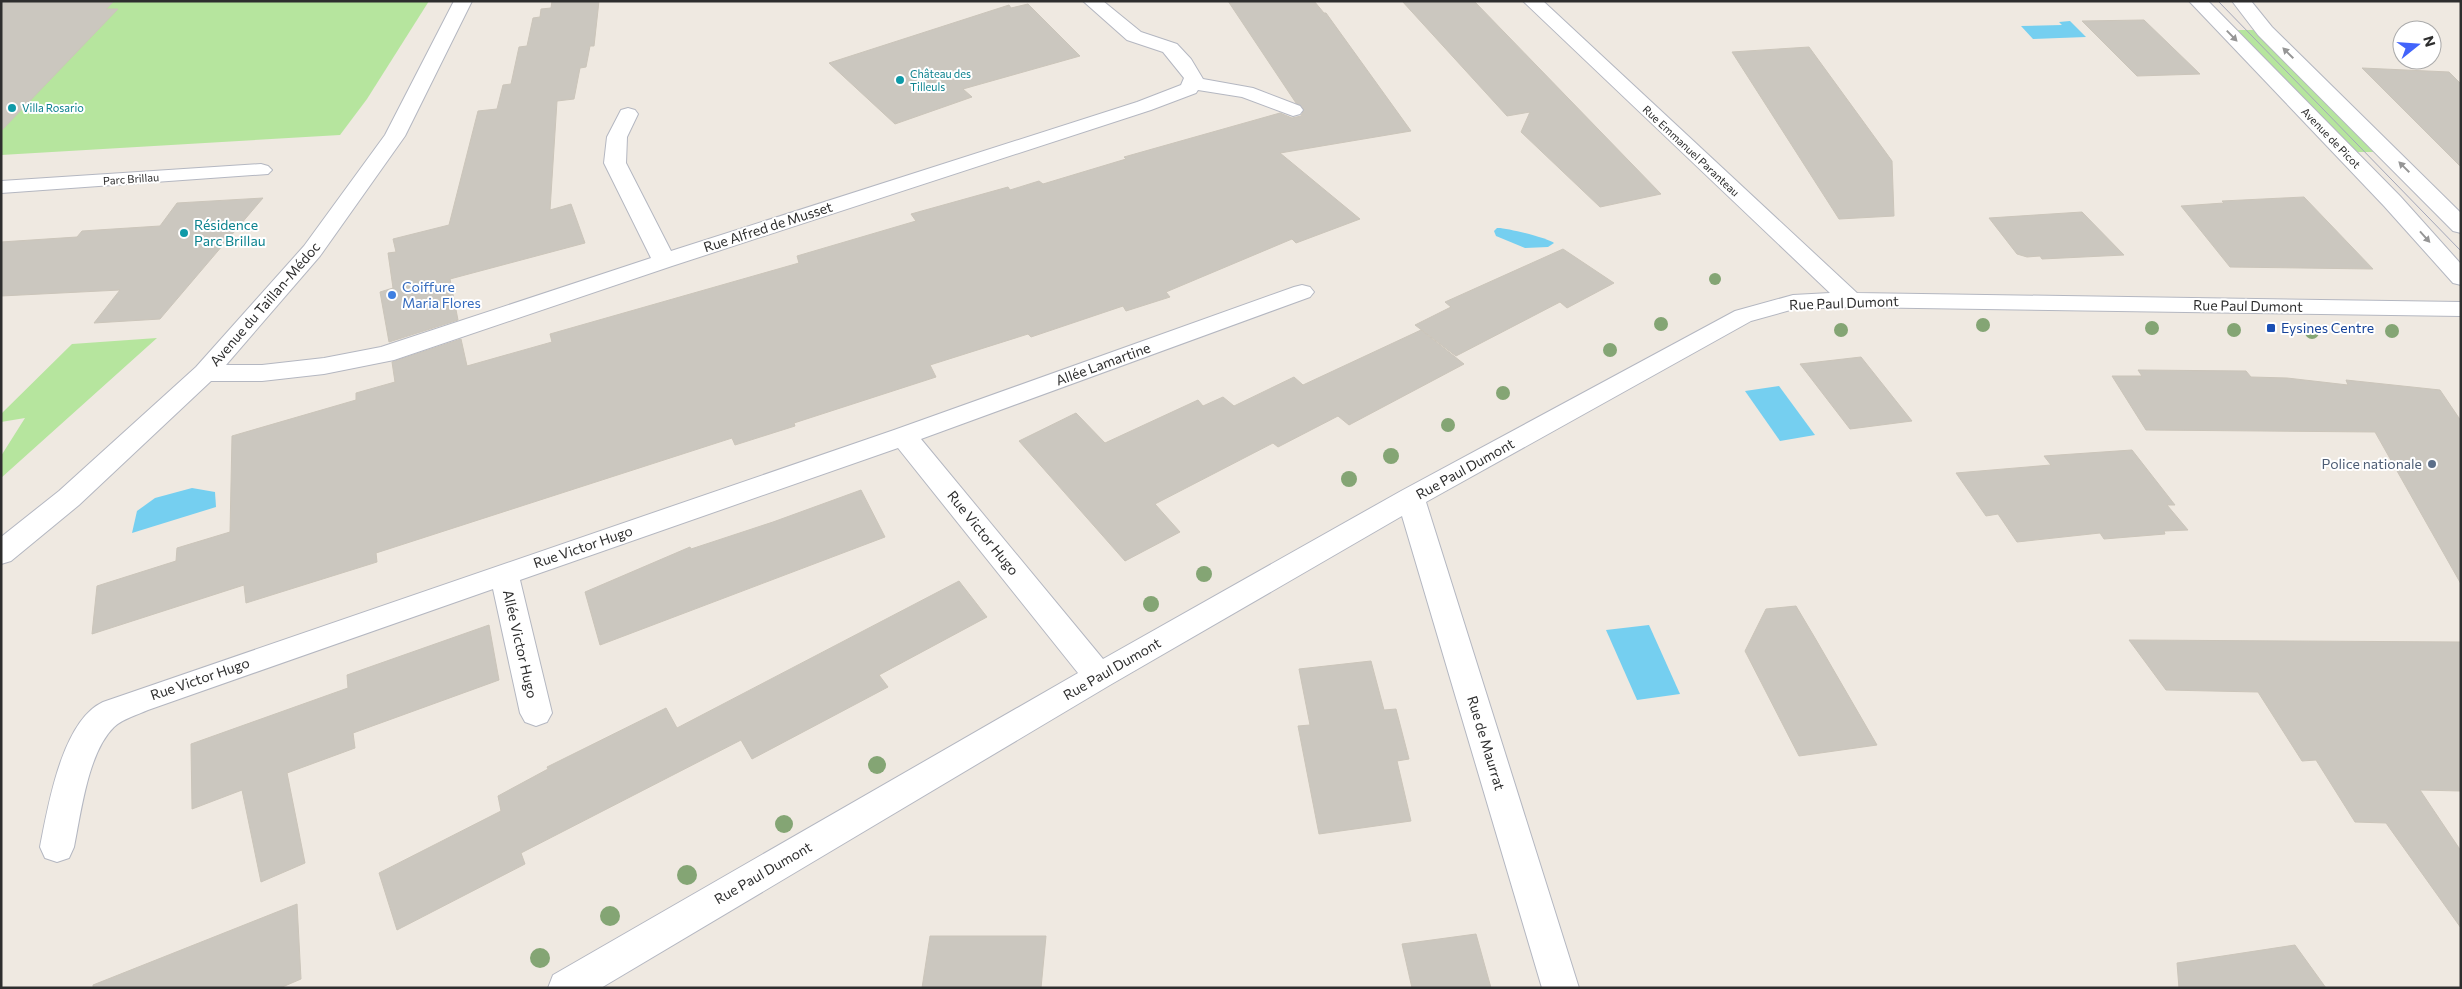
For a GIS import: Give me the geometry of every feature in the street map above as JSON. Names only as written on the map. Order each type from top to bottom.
[{"type":"street","name":"Avenue du Taillan-Médoc","points":[[1,553],[69,498],[205,373],[312,251],[395,136],[463,1]]},
{"type":"street","points":[[1092,1],[1134,36],[1170,48],[1184,63],[1194,78],[1192,83],[1246,92],[1293,110]]},
{"type":"street","name":"Rue Emmanuel Paranteau","points":[[1532,1],[1851,300]]},
{"type":"street","name":"Avenue de Picot","points":[[2198,1],[2392,201],[2461,278]]},
{"type":"street","points":[[2241,1],[2266,30],[2461,226]]},
{"type":"street","name":"Rue Alfred de Musset","points":[[205,373],[262,373],[324,366],[385,354],[664,261],[1144,106],[1189,89],[1192,83]]},
{"type":"street","points":[[628,114],[617,137],[615,163],[664,261]]},
{"type":"street","name":"Parc Brillau","points":[[1,187],[261,170]]},
{"type":"street","points":[[2392,201],[2461,202]]},
{"type":"street","name":"Allée Lamartine","points":[[903,436],[1302,292]]},
{"type":"street","name":"Rue Paul Dumont","points":[[566,988],[1099,676],[1411,498],[1743,316],[1793,302],[1851,300],[2461,309]]},
{"type":"street","name":"Rue Victor Hugo","points":[[57,847],[67,794],[85,745],[103,718],[137,701],[903,436],[1099,676]]},
{"type":"street","name":"Rue de Maurrat","points":[[1411,498],[1561,988]]},
{"type":"street","name":"Allée Victor Hugo","points":[[504,574],[536,713]]},
{"type":"green space","points":[[429,1],[367,99],[340,135],[1,155],[1,2]]},
{"type":"green space","points":[[2237,30],[2255,30],[2376,152],[2356,152]]},
{"type":"green space","points":[[157,338],[1,478],[1,456],[25,418],[1,422],[1,414],[72,344]]},
{"type":"water","points":[[2070,21],[2086,37],[2033,39],[2021,26],[2062,25],[2059,22]]},
{"type":"water","points":[[1497,228],[1509,229],[1554,243],[1548,247],[1525,248],[1496,236],[1494,231]]},
{"type":"water","points":[[1779,386],[1815,435],[1780,441],[1745,391]]},
{"type":"water","points":[[192,488],[215,492],[216,507],[132,533],[137,511],[155,498]]},
{"type":"water","points":[[1649,625],[1680,694],[1637,700],[1606,630]]},
{"type":"building","points":[[1,1],[114,1],[106,9],[118,9],[1,131]]},
{"type":"building","points":[[552,1],[599,1],[594,46],[590,46],[586,67],[580,68],[574,99],[557,101],[550,210],[571,204],[585,243],[450,279],[458,320],[389,342],[380,292],[393,288],[388,253],[396,252],[393,239],[449,225],[478,111],[497,109],[503,85],[511,84],[519,47],[527,46],[533,18],[540,17],[541,9],[551,8]]},
{"type":"building","points":[[1228,1],[1314,1],[1326,13],[1411,131],[1280,153],[1360,219],[1296,243],[1292,239],[1166,292],[1170,297],[1126,311],[1123,306],[1031,337],[1028,334],[930,365],[936,377],[794,423],[795,426],[735,445],[732,438],[376,553],[377,562],[246,603],[244,585],[92,634],[97,586],[176,561],[177,548],[230,532],[232,436],[356,400],[356,393],[395,382],[392,362],[461,339],[467,366],[552,342],[550,334],[799,263],[797,256],[916,221],[911,214],[1008,187],[1010,190],[1039,181],[1043,184],[1126,159],[1124,157],[1280,113],[1292,118],[1301,116],[1304,109],[1296,103]]},
{"type":"building","points":[[1402,1],[1474,1],[1661,194],[1600,207],[1521,132],[1530,112],[1507,116]]},
{"type":"building","points":[[1028,4],[1080,56],[963,89],[972,97],[895,124],[829,63],[1009,5],[1011,8]]},
{"type":"building","points":[[2144,20],[2200,74],[2137,76],[2082,21]]},
{"type":"building","points":[[1809,47],[1892,161],[1894,216],[1839,219],[1732,52]]},
{"type":"building","points":[[2362,68],[2449,72],[2461,84],[2461,167]]},
{"type":"building","points":[[2304,197],[2373,269],[2230,267],[2181,206],[2224,203],[2222,201]]},
{"type":"building","points":[[263,198],[160,319],[94,323],[120,290],[1,296],[1,242],[77,237],[82,231],[160,226],[177,203]]},
{"type":"building","points":[[2082,212],[2124,255],[2042,259],[2040,256],[2027,257],[2017,254],[1989,218]]},
{"type":"building","points":[[1563,249],[1614,283],[1567,308],[1560,302],[1456,356],[1415,325],[1451,307],[1445,302]]},
{"type":"building","points":[[1421,330],[1464,364],[1349,425],[1338,416],[1278,447],[1273,443],[1155,504],[1180,532],[1125,561],[1019,441],[1076,413],[1105,443],[1198,400],[1203,406],[1223,397],[1234,406],[1294,377],[1303,385]]},
{"type":"building","points":[[1861,357],[1912,421],[1850,429],[1800,364]]},
{"type":"building","points":[[2138,370],[2246,371],[2251,377],[2287,378],[2348,385],[2346,380],[2440,390],[2461,421],[2461,584],[2375,432],[2146,430],[2112,376],[2142,376]]},
{"type":"building","points":[[2132,450],[2175,505],[2167,505],[2188,530],[2164,531],[2165,534],[2104,539],[2100,533],[2017,542],[1998,514],[1986,516],[1956,473],[2051,465],[2044,456]]},
{"type":"building","points":[[861,490],[885,537],[600,645],[585,592],[690,547],[691,549],[773,522]]},
{"type":"building","points":[[959,581],[987,617],[879,675],[888,687],[752,759],[741,740],[521,853],[525,864],[397,930],[379,873],[501,811],[498,796],[548,769],[547,767],[666,708],[677,728]]},
{"type":"building","points":[[1796,606],[1877,745],[1799,756],[1745,651],[1766,609]]},
{"type":"building","points":[[489,625],[499,680],[353,733],[355,748],[287,773],[305,863],[261,882],[242,790],[192,809],[191,744],[348,688],[347,675]]},
{"type":"building","points":[[2129,640],[2461,642],[2461,791],[2420,790],[2461,851],[2461,928],[2386,823],[2355,822],[2316,760],[2302,761],[2258,692],[2166,690]]},
{"type":"building","points":[[1371,661],[1384,710],[1396,709],[1409,759],[1397,761],[1411,821],[1319,834],[1298,726],[1310,725],[1299,669]]},
{"type":"building","points":[[297,904],[301,979],[280,988],[93,988],[93,985]]},
{"type":"building","points":[[1476,934],[1491,988],[1412,988],[1402,944]]},
{"type":"building","points":[[930,936],[1046,936],[1041,988],[922,988]]},
{"type":"building","points":[[2295,945],[2326,988],[2179,988],[2177,963]]},
{"type":"tram line","points":[[2218,1],[2461,251]]},
{"type":"place","name":"Château des Tilleuls","points":[[900,80]]},
{"type":"place","name":"Villa Rosario","points":[[12,108]]},
{"type":"place","name":"Résidence Parc Brillau","points":[[184,233]]},
{"type":"place","name":"Coiffure Maria Flores","points":[[392,295]]},
{"type":"place","name":"Eysines Centre","points":[[2271,328]]},
{"type":"place","name":"Police nationale","points":[[2432,464]]}]
